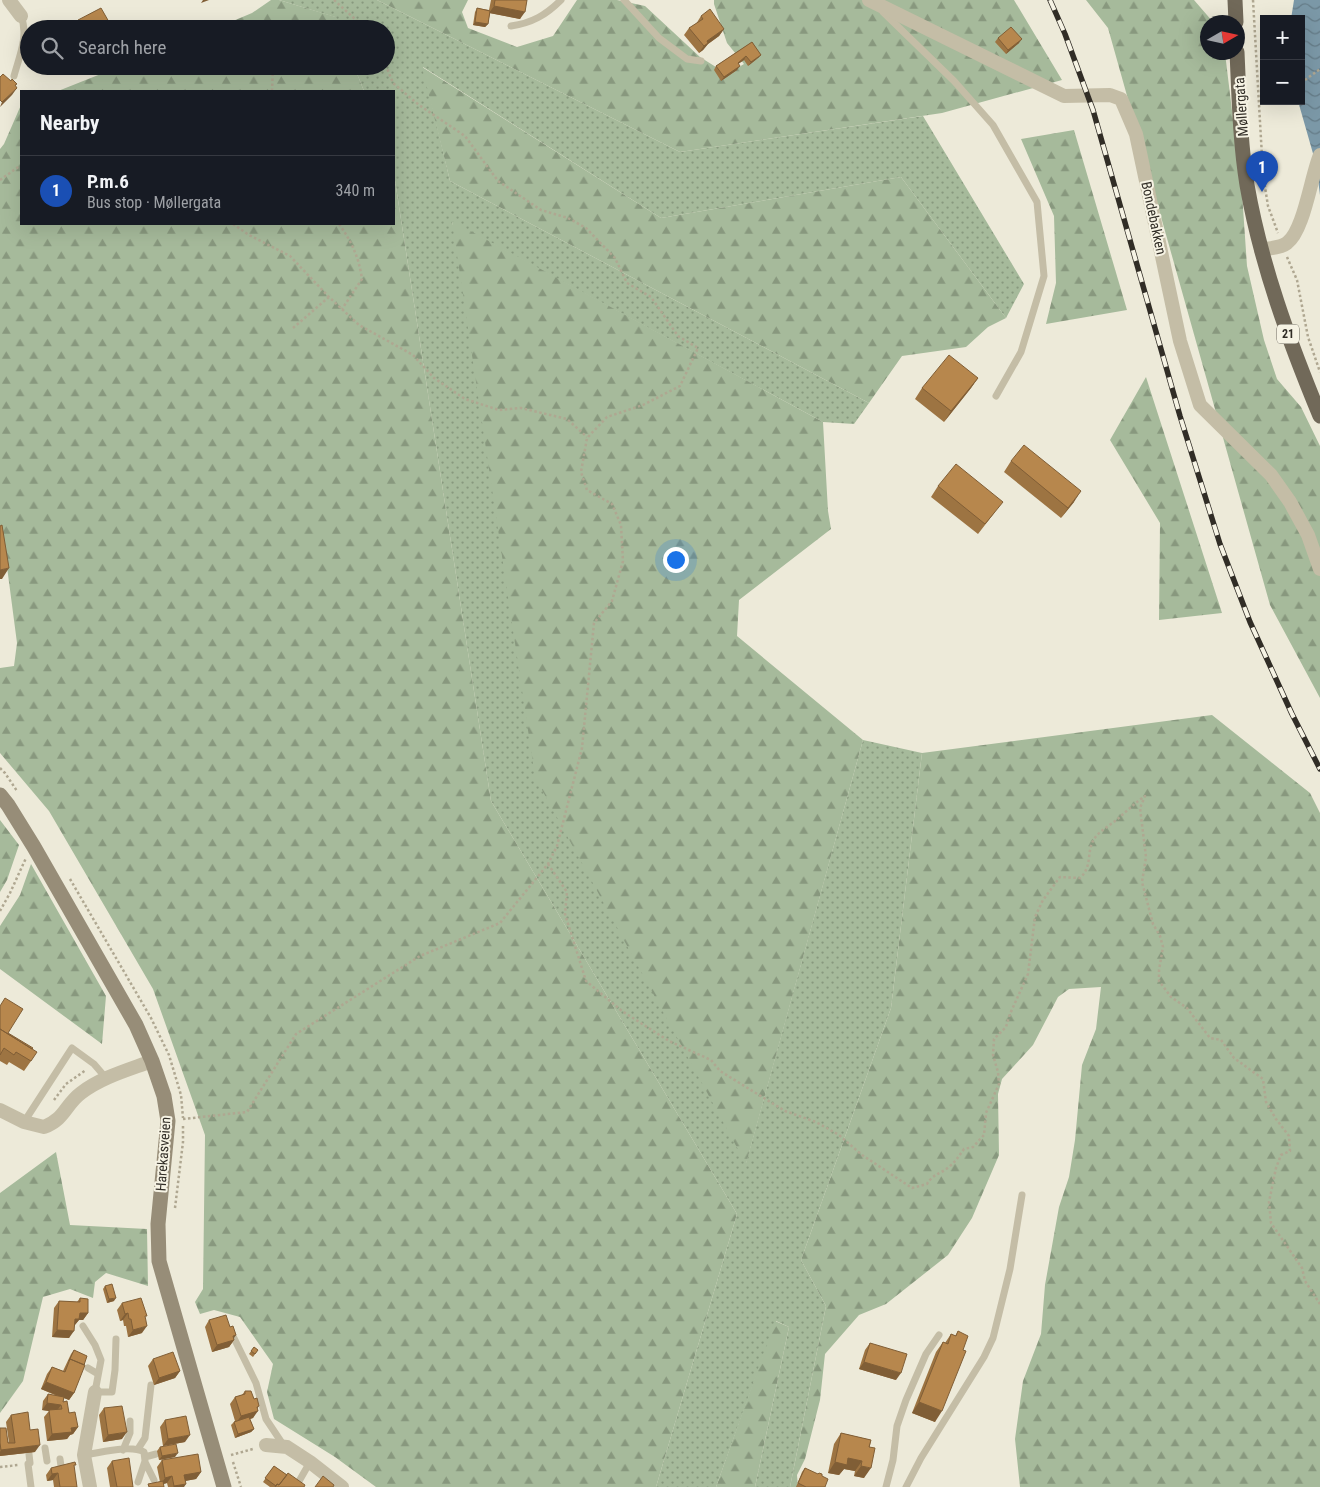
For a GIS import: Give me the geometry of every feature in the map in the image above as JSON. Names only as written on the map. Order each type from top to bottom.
[{"type":"main road","points":[[1235,0],[1236,15]]},
{"type":"main road","name":"Møllergata","points":[[1238,60],[1247,182],[1261,250]]},
{"type":"main road","name":"21","points":[[1261,250],[1282,318],[1320,416]]},
{"type":"street","points":[[9,0],[21,16]]},
{"type":"street","name":"Bondebakken","points":[[871,1],[1064,96],[1110,95],[1121,99],[1136,134],[1180,340],[1200,405],[1271,476],[1290,502],[1308,536],[1320,568]]},
{"type":"street","points":[[1261,250],[1282,245],[1290,241],[1294,236],[1320,155]]},
{"type":"street","name":"Harekasveien","points":[[0,794],[34,847],[136,1025],[152,1061],[164,1096],[168,1121],[158,1224],[159,1261],[224,1487]]},
{"type":"street","points":[[0,1110],[24,1122],[44,1127],[59,1120],[78,1095],[106,1078],[152,1061]]},
{"type":"street","points":[[90,1487],[84,1455],[96,1392]]},
{"type":"street","points":[[266,1445],[287,1447],[342,1487]]},
{"type":"lane","points":[[511,26],[528,23],[543,15],[561,0]]},
{"type":"lane","points":[[624,0],[660,38],[687,59],[701,61]]},
{"type":"lane","points":[[871,1],[954,81],[993,125],[1037,202],[1044,276],[1021,352],[996,396]]},
{"type":"lane","points":[[21,16],[24,20]]},
{"type":"lane","points":[[21,16],[22,20]]},
{"type":"lane","points":[[14,76],[20,55]]},
{"type":"lane","points":[[24,1122],[72,1048],[94,1064],[106,1078]]},
{"type":"lane","points":[[906,1487],[921,1458],[984,1357],[993,1338],[1010,1269],[1022,1196]]},
{"type":"lane","points":[[83,1326],[95,1345],[100,1360],[96,1392],[112,1392],[116,1370],[116,1339]]},
{"type":"lane","points":[[232,1332],[256,1383],[266,1419],[284,1447]]},
{"type":"lane","points":[[886,1487],[893,1460],[897,1426],[906,1400],[926,1354],[939,1335]]},
{"type":"lane","points":[[88,1368],[98,1374]]},
{"type":"lane","points":[[138,1449],[145,1438],[151,1385]]},
{"type":"lane","points":[[123,1450],[130,1432],[130,1422]]},
{"type":"lane","points":[[46,1448],[47,1461]]},
{"type":"lane","points":[[84,1455],[138,1449],[144,1452],[154,1480]]},
{"type":"lane","points":[[29,1454],[31,1487]]},
{"type":"lane","points":[[138,1482],[145,1459],[156,1454]]},
{"type":"lane","points":[[298,1483],[310,1462]]},
{"type":"path","points":[[334,0],[356,20]]},
{"type":"path","points":[[1253,0],[1263,174],[1268,206],[1297,280],[1308,337],[1320,372]]},
{"type":"path","points":[[1305,80],[1320,69]]},
{"type":"path","points":[[272,90],[273,75]]},
{"type":"path","points":[[183,1119],[246,1112],[296,1034],[420,956],[500,923],[548,864],[557,846],[582,748],[594,623],[612,601],[623,561],[621,525],[612,504],[587,490],[581,472],[587,438],[607,417],[643,404],[680,386],[698,348],[678,336],[651,297],[627,283],[614,258],[586,228],[568,218],[541,210],[498,181],[466,136],[419,105],[393,83],[390,75]]},
{"type":"path","points":[[0,180],[20,166]]},
{"type":"path","points":[[235,225],[290,256],[359,325],[413,355],[434,378],[465,399],[499,410],[521,408],[567,419],[587,438]]},
{"type":"path","points":[[341,225],[353,244],[360,264],[362,279],[342,309]]},
{"type":"path","points":[[293,328],[329,297]]},
{"type":"path","points":[[0,768],[21,798]]},
{"type":"path","points":[[548,864],[567,892],[565,914],[586,980],[629,1015],[669,1041],[711,1060],[720,1071],[785,1111],[816,1122],[839,1135],[862,1155],[912,1188],[927,1184],[932,1176],[947,1169],[955,1162],[964,1148],[973,1147],[984,1135],[986,1113],[999,1084],[993,1054],[994,1039],[1006,1027],[1028,974],[1035,917],[1060,877],[1080,878],[1087,872],[1091,846],[1095,838],[1144,796],[1140,808],[1146,857],[1142,882],[1153,924],[1160,936],[1162,947],[1158,970],[1159,981],[1171,997],[1187,1008],[1210,1038],[1221,1040],[1234,1058],[1264,1079],[1266,1102],[1289,1136],[1290,1151],[1281,1155],[1276,1168],[1269,1202],[1272,1223],[1302,1268],[1305,1281],[1320,1304]]},
{"type":"path","points":[[0,910],[10,894],[23,862],[34,847]]},
{"type":"path","points":[[67,874],[151,1018],[169,1055],[181,1095],[183,1119],[183,1142],[175,1209]]},
{"type":"path","points":[[241,1487],[231,1455],[266,1445]]},
{"type":"green space","points":[[271,0],[279,0],[336,17],[337,20],[235,20],[252,13]]},
{"type":"green space","points":[[279,0],[377,0],[680,152],[923,116],[1024,284],[1006,318],[901,177],[661,218],[423,67],[450,181],[869,403],[854,424],[823,422],[452,222],[746,1163],[863,740],[922,753],[891,1008],[801,1260],[826,1306],[790,1487],[755,1487],[789,1327],[776,1321],[716,1487],[656,1487],[737,1214],[491,801],[395,180],[395,90],[364,90],[358,75],[395,75],[395,20],[336,20],[335,17]]},
{"type":"green space","points":[[377,0],[468,0],[462,12],[468,28],[517,47],[553,36],[577,0],[617,0],[645,6],[700,57],[727,74],[744,64],[727,43],[714,0],[1014,0],[1062,80],[942,113],[680,152]]},
{"type":"green space","points":[[1086,0],[1194,0],[1207,15],[1200,15],[1200,60],[1226,60],[1242,193],[1247,266],[1264,340],[1277,379],[1301,407],[1320,446],[1320,698],[1270,605],[1108,28]]},
{"type":"green space","points":[[422,67],[661,218],[901,177],[1006,318],[988,327],[966,347],[902,356],[869,403],[450,181]]},
{"type":"green space","points":[[98,75],[358,75],[364,90],[61,90]]},
{"type":"green space","points":[[20,107],[20,225],[395,225],[395,180],[491,801],[737,1214],[656,1487],[376,1487],[335,1457],[274,1419],[267,1392],[273,1364],[240,1317],[214,1310],[200,1314],[195,1302],[203,1289],[205,1135],[153,989],[49,811],[0,753],[0,668],[14,666],[17,643],[4,544],[0,538],[0,149]]},
{"type":"green space","points":[[1074,130],[1127,310],[1046,324],[1056,283],[1054,216],[1021,139]]},
{"type":"green space","points":[[452,221],[823,422],[828,511],[831,529],[739,600],[737,636],[863,740],[746,1164],[535,777]]},
{"type":"green space","points":[[1146,377],[1222,613],[1159,620],[1160,523],[1110,440]]},
{"type":"green space","points":[[1212,715],[1310,793],[1320,813],[1320,1487],[1020,1487],[1015,1439],[1023,1381],[1041,1334],[1045,1285],[1059,1207],[1069,1177],[1075,1140],[1082,1065],[1096,1029],[1101,987],[1069,989],[1058,997],[1033,1045],[1002,1079],[998,1094],[999,1155],[972,1218],[948,1255],[886,1304],[859,1315],[825,1354],[820,1400],[805,1459],[797,1475],[798,1487],[790,1487],[826,1306],[801,1260],[891,1008],[922,753]]},
{"type":"green space","points":[[0,820],[19,845],[7,880],[0,892]]},
{"type":"green space","points":[[31,864],[106,996],[102,1044],[0,969],[0,926],[20,895]]},
{"type":"green space","points":[[56,1152],[70,1225],[147,1229],[148,1286],[106,1273],[95,1282],[93,1298],[70,1289],[43,1297],[23,1381],[0,1413],[0,1193]]},
{"type":"green space","points":[[775,1321],[789,1327],[755,1487],[716,1487]]},
{"type":"water","points":[[1294,0],[1320,0],[1320,195],[1316,164],[1299,105],[1305,105],[1305,15],[1292,15]]},
{"type":"building","points":[[495,0],[527,0],[525,12],[494,6]]},
{"type":"building","points":[[101,8],[108,20],[78,20]]},
{"type":"building","points":[[477,8],[490,11],[488,24],[475,22]]},
{"type":"building","points":[[710,9],[724,29],[707,41],[708,43],[704,46],[689,28],[703,19],[701,16]]},
{"type":"building","points":[[1011,27],[1022,39],[1008,50],[998,38]]},
{"type":"building","points":[[752,42],[761,55],[751,62],[746,56],[738,63],[740,66],[724,77],[716,66]]},
{"type":"building","points":[[3,74],[17,84],[15,85],[17,88],[2,102],[0,100],[0,77]]},
{"type":"building","points":[[949,355],[978,378],[951,411],[922,388]]},
{"type":"building","points":[[1024,445],[1081,491],[1068,508],[1011,461]]},
{"type":"building","points":[[956,464],[1003,502],[985,524],[938,486]]},
{"type":"building","points":[[2,525],[9,568],[0,570],[0,526]]},
{"type":"building","points":[[5,998],[23,1009],[8,1033],[32,1049],[0,1029],[0,1006]]},
{"type":"building","points":[[0,1029],[37,1052],[31,1061],[16,1052],[14,1055],[4,1048],[0,1055]]},
{"type":"building","points":[[112,1284],[116,1298],[109,1299],[105,1286]]},
{"type":"building","points":[[80,1298],[88,1299],[88,1313],[80,1313],[79,1319],[75,1319],[74,1331],[57,1330],[59,1301],[80,1302]]},
{"type":"building","points":[[141,1298],[147,1316],[145,1316],[147,1326],[133,1330],[131,1319],[129,1319],[128,1313],[125,1314],[122,1303]]},
{"type":"building","points":[[226,1315],[230,1327],[233,1326],[236,1335],[233,1336],[234,1340],[217,1345],[209,1320]]},
{"type":"building","points":[[958,1331],[968,1336],[963,1350],[966,1351],[942,1411],[919,1402],[943,1342],[948,1344],[951,1334],[956,1336]]},
{"type":"building","points":[[870,1343],[907,1354],[901,1373],[864,1362]]},
{"type":"building","points":[[254,1347],[258,1350],[255,1354],[251,1351]]},
{"type":"building","points":[[74,1350],[87,1356],[84,1365],[70,1359],[69,1361]]},
{"type":"building","points":[[173,1352],[180,1371],[159,1378],[153,1359]]},
{"type":"building","points":[[70,1359],[85,1365],[74,1393],[46,1382],[52,1367],[65,1372]]},
{"type":"building","points":[[245,1391],[251,1391],[254,1399],[257,1398],[259,1406],[257,1407],[258,1411],[241,1416],[235,1397],[245,1394]]},
{"type":"building","points":[[48,1394],[64,1397],[63,1402],[67,1401],[69,1413],[75,1412],[78,1427],[71,1428],[72,1432],[52,1434],[49,1410],[62,1409],[61,1405],[47,1403]]},
{"type":"building","points":[[122,1406],[127,1432],[108,1435],[104,1408]]},
{"type":"building","points":[[28,1412],[30,1430],[38,1429],[40,1445],[1,1450],[0,1428],[6,1428],[8,1443],[15,1443],[11,1415]]},
{"type":"building","points":[[186,1416],[190,1435],[168,1439],[165,1420]]},
{"type":"building","points":[[249,1417],[254,1429],[238,1434],[234,1422]]},
{"type":"building","points":[[841,1433],[871,1440],[869,1447],[875,1448],[871,1468],[861,1466],[862,1461],[848,1458],[847,1465],[835,1462]]},
{"type":"building","points":[[176,1444],[178,1453],[162,1456],[160,1447]]},
{"type":"building","points":[[198,1454],[201,1472],[184,1475],[186,1484],[174,1486],[172,1476],[165,1478],[162,1460]]},
{"type":"building","points":[[129,1458],[133,1487],[117,1487],[112,1461]]},
{"type":"building","points":[[75,1462],[77,1487],[60,1487],[58,1473],[52,1474],[51,1468]]},
{"type":"building","points":[[274,1466],[287,1475],[276,1486],[265,1478]]},
{"type":"building","points":[[805,1468],[822,1474],[822,1476],[828,1479],[825,1487],[806,1487],[798,1483]]},
{"type":"building","points":[[288,1473],[305,1485],[304,1487],[275,1487],[277,1484],[279,1485]]},
{"type":"building","points":[[323,1476],[334,1485],[333,1487],[315,1487]]},
{"type":"building","points":[[163,1481],[164,1487],[149,1487],[148,1484]]},
{"type":"railway","points":[[1050,0],[1065,34],[1093,110],[1180,416],[1220,544],[1250,622],[1292,714],[1320,769]]},
{"type":"place","name":"P.m.6","points":[[1262,192]]}]
